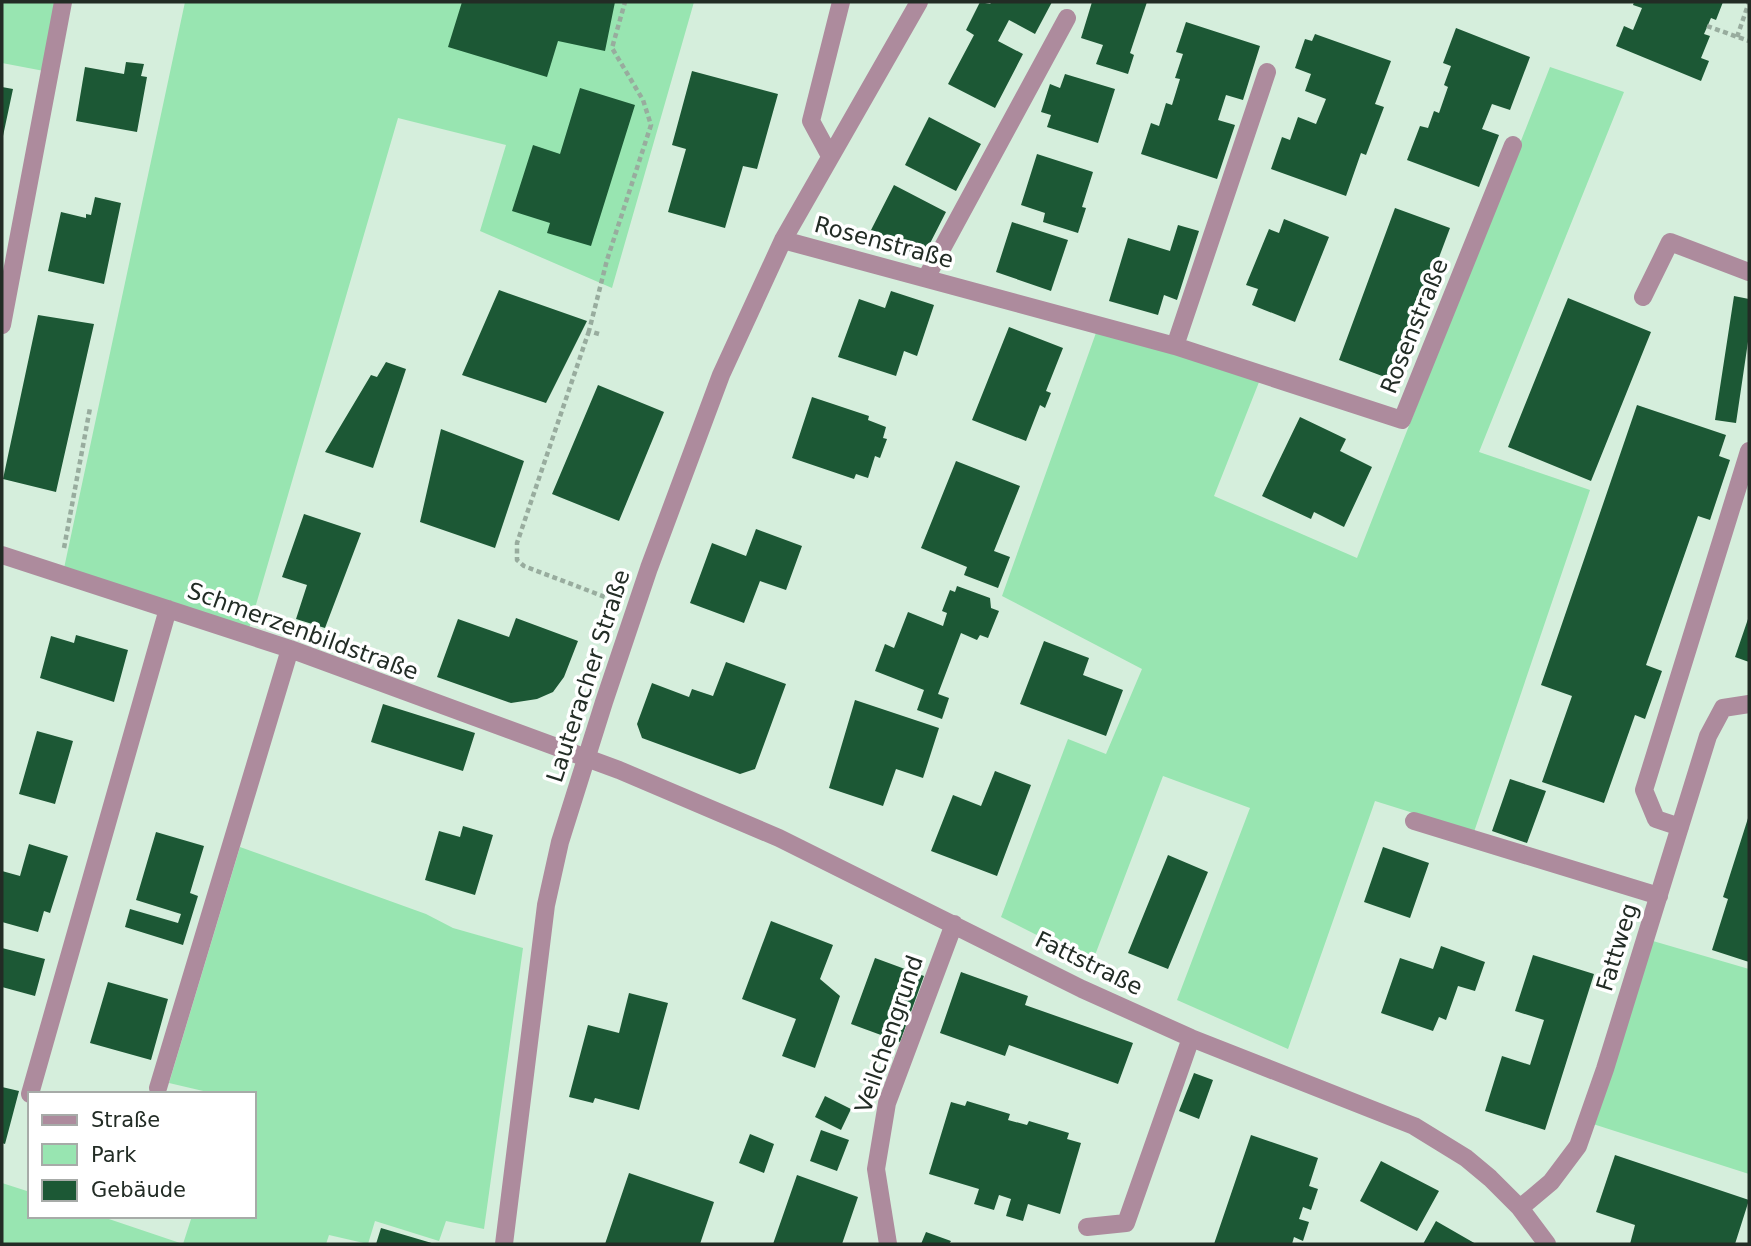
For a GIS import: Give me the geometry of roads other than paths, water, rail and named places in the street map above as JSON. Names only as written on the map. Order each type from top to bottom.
[{"type":"street","points":[[2,325],[63,2]]},
{"type":"street","points":[[830,156],[811,121],[841,2]]},
{"type":"street","name":"Lauteracher Straße","points":[[504,1244],[545,905],[586,758],[636,609],[721,375],[783,240],[919,2]]},
{"type":"street","points":[[926,278],[1067,18]]},
{"type":"street","points":[[1175,346],[1267,72]]},
{"type":"street","name":"Rosenstraße","points":[[783,240],[1175,346],[1402,420],[1513,145]]},
{"type":"street","points":[[1643,297],[1670,242],[1749,272]]},
{"type":"street","points":[[1680,827],[1656,819],[1644,790],[1749,451]]},
{"type":"street","name":"Schmerzenbildstraße","points":[[2,555],[290,649],[586,758]]},
{"type":"street","points":[[31,1092],[168,609]]},
{"type":"street","points":[[158,1087],[290,649]]},
{"type":"street","name":"Fattweg","points":[[1520,1208],[1551,1182],[1577,1146],[1709,736],[1723,708],[1749,704]]},
{"type":"street","name":"Fattstraße","points":[[586,758],[779,838],[1082,989],[1191,1038],[1414,1126],[1466,1158],[1520,1208],[1547,1244]]},
{"type":"street","points":[[1413,821],[1659,896]]},
{"type":"street","name":"Veilchengrund","points":[[888,1244],[876,1169],[887,1103],[954,924]]},
{"type":"street","points":[[1087,1227],[1126,1223],[1191,1038]]}]
